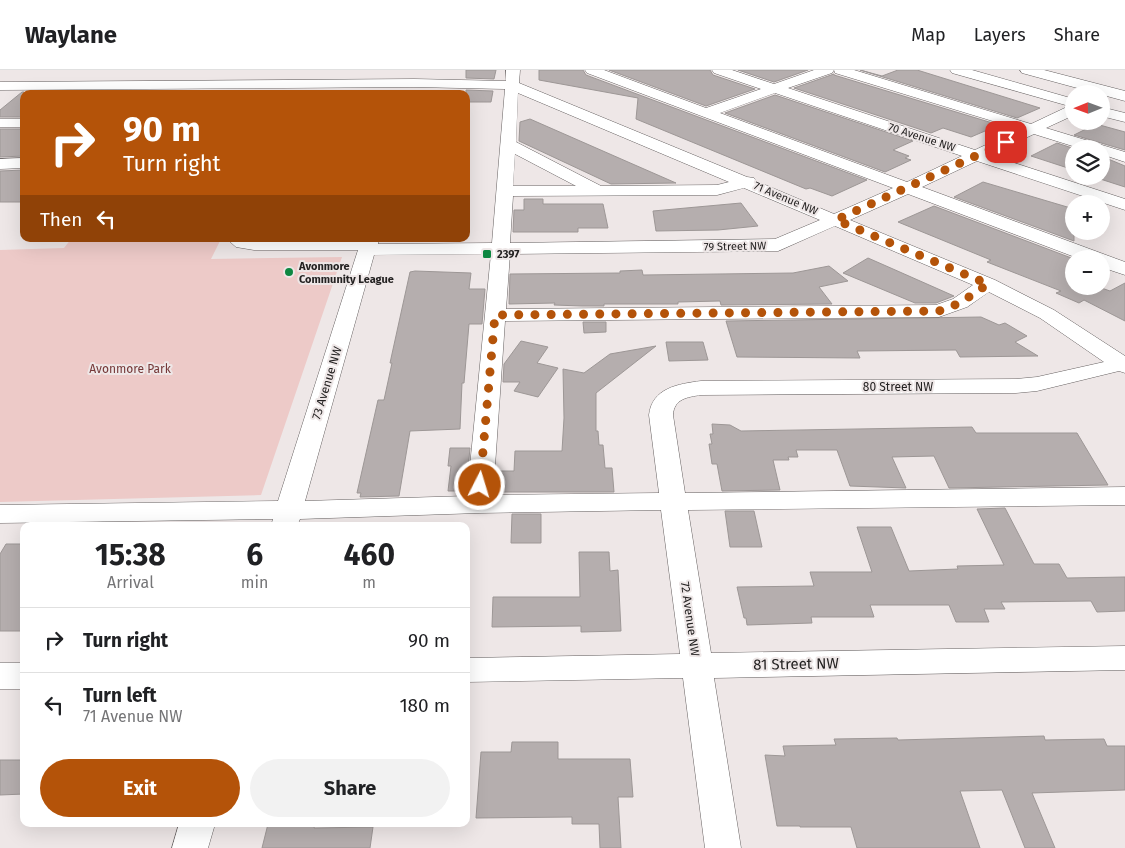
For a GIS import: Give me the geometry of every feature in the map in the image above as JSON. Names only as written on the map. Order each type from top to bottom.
[{"type":"main road","points":[[1007,70],[1066,85]]},
{"type":"main road","points":[[1027,70],[1074,85]]},
{"type":"main road","points":[[1110,95],[1125,96]]},
{"type":"main road","points":[[1110,97],[1125,102]]},
{"type":"street","points":[[0,86],[20,70]]},
{"type":"street","points":[[308,89],[318,70]]},
{"type":"street","points":[[592,70],[1076,250]]},
{"type":"street","name":"70 Avenue NW","points":[[719,70],[1125,205]]},
{"type":"street","points":[[705,113],[827,70]]},
{"type":"street","points":[[840,70],[1070,140]]},
{"type":"street","points":[[957,70],[1065,100]]},
{"type":"street","points":[[0,86],[308,89],[414,82],[514,81],[479,504]]},
{"type":"street","name":"71 Avenue NW","points":[[514,81],[988,284],[1047,314],[1124,365]]},
{"type":"street","name":"79 Street NW","points":[[241,242],[254,244],[368,244],[500,249],[778,245],[907,188],[1065,114]]},
{"type":"street","points":[[1110,114],[1125,118]]},
{"type":"street","points":[[0,123],[20,123]]},
{"type":"street","points":[[508,144],[598,190]]},
{"type":"street","points":[[1110,152],[1125,157]]},
{"type":"street","points":[[0,164],[20,163]]},
{"type":"street","points":[[504,191],[718,190],[748,182]]},
{"type":"street","name":"73 Avenue NW","points":[[286,518],[368,244]]},
{"type":"street","points":[[1110,263],[1125,269]]},
{"type":"street","points":[[495,315],[939,311],[960,303],[988,284]]},
{"type":"street","name":"80 Street NW","points":[[672,394],[701,388],[1016,386],[1037,384],[1124,365]]},
{"type":"street","name":"72 Avenue NW","points":[[672,394],[665,401],[661,409],[724,848]]},
{"type":"street","points":[[0,514],[286,518],[479,504],[1125,496]]},
{"type":"street","name":"81 Street NW","points":[[470,670],[1125,658]]},
{"type":"street","points":[[0,676],[20,676]]},
{"type":"street","points":[[190,848],[196,827]]},
{"type":"green space","name":"Avonmore Park","points":[[69,242],[220,242],[211,259],[342,257],[261,495],[0,502],[0,250],[64,248]]},
{"type":"building","points":[[466,70],[496,70],[494,79],[466,78]]},
{"type":"building","points":[[539,70],[583,70],[586,75],[867,180],[832,196],[810,188],[806,189],[636,119],[638,98],[539,80]]},
{"type":"building","points":[[609,70],[710,70],[713,75],[755,89],[706,106]]},
{"type":"building","points":[[738,70],[808,70],[774,82]]},
{"type":"building","points":[[860,70],[882,76],[898,70],[917,70],[1040,108],[1017,118]]},
{"type":"building","points":[[834,74],[999,125],[971,137],[943,128],[931,133],[794,88]]},
{"type":"building","points":[[470,90],[493,91],[491,102],[470,102]]},
{"type":"building","points":[[20,94],[20,117],[0,117],[0,110]]},
{"type":"building","points":[[775,95],[913,141],[893,150],[909,156],[905,158],[911,160],[885,172],[725,113]]},
{"type":"building","points":[[530,119],[676,183],[611,184],[519,141],[520,122]]},
{"type":"building","points":[[1110,128],[1125,132],[1125,150],[1110,146],[1110,140],[1091,140],[1074,135],[1084,130],[1110,130]]},
{"type":"building","points":[[0,129],[20,129],[20,156],[0,157]]},
{"type":"building","points":[[1057,143],[1065,146],[1065,167],[1031,156]]},
{"type":"building","points":[[1110,160],[1125,166],[1125,187],[1110,182]]},
{"type":"building","points":[[20,170],[20,202],[0,202],[0,171]]},
{"type":"building","points":[[983,182],[1065,206],[1065,238],[954,197]]},
{"type":"building","points":[[524,199],[543,199],[543,204],[603,204],[608,228],[578,228],[578,232],[513,232],[514,210],[524,210]]},
{"type":"building","points":[[741,203],[758,226],[718,230],[656,231],[653,211]]},
{"type":"building","points":[[934,206],[1065,256],[1065,295],[1110,295],[1110,291],[1125,283],[1125,321],[1084,300],[1079,303],[1056,293],[1061,291],[987,262],[991,260],[898,222]]},
{"type":"building","points":[[868,258],[954,296],[936,303],[915,303],[843,273]]},
{"type":"building","points":[[829,266],[848,281],[819,287],[832,304],[721,305],[720,301],[678,302],[678,304],[604,304],[604,306],[554,305],[555,303],[509,304],[510,274],[620,273],[620,271],[642,270],[643,275],[793,273]]},
{"type":"building","points":[[410,272],[471,273],[469,289],[485,289],[482,324],[469,324],[464,383],[462,383],[460,429],[410,431],[399,496],[360,497],[361,493],[357,493],[378,400],[384,400]]},
{"type":"building","points":[[981,317],[999,325],[1005,323],[1027,336],[1015,342],[1038,356],[960,357],[956,350],[857,351],[860,358],[737,357],[726,321]]},
{"type":"building","points":[[583,322],[606,322],[606,332],[584,333]]},
{"type":"building","points":[[521,341],[548,347],[537,363],[558,368],[538,397],[514,391],[520,382],[503,382],[504,364]]},
{"type":"building","points":[[666,342],[703,342],[708,360],[669,361]]},
{"type":"building","points":[[656,346],[596,393],[596,431],[598,431],[599,445],[603,445],[605,468],[612,468],[614,492],[495,492],[497,471],[514,471],[515,451],[562,451],[564,418],[563,369],[584,373],[610,354]]},
{"type":"building","points":[[712,424],[730,425],[741,431],[972,427],[976,433],[1077,433],[1108,485],[949,488],[934,456],[892,457],[906,488],[850,486],[837,450],[796,450],[798,457],[788,457],[789,460],[773,460],[780,490],[722,491],[717,464],[712,464],[709,444],[712,444],[710,434],[713,434]]},
{"type":"building","points":[[450,448],[470,448],[466,491],[448,491],[451,466],[448,466]]},
{"type":"building","points":[[1005,508],[1034,564],[1059,564],[1067,578],[1125,577],[1125,611],[1097,612],[1091,601],[1001,602],[1005,609],[984,609],[989,622],[956,622],[949,605],[870,605],[874,617],[811,617],[812,623],[747,625],[737,587],[814,586],[810,572],[872,572],[857,527],[891,527],[909,571],[958,569],[957,566],[1004,565],[977,509]]},
{"type":"building","points":[[725,511],[754,511],[762,547],[730,547]]},
{"type":"building","points":[[512,514],[541,514],[541,543],[511,543]]},
{"type":"building","points":[[6,544],[20,544],[20,631],[0,631],[0,554]]},
{"type":"building","points":[[579,552],[609,552],[610,571],[618,570],[621,631],[581,632],[581,626],[492,627],[493,597],[580,597]]},
{"type":"building","points":[[1044,736],[1045,740],[1104,739],[1107,746],[1125,746],[1125,790],[1032,793],[1055,848],[1025,848],[1002,790],[960,791],[980,848],[857,848],[851,827],[777,826],[765,755],[785,756],[783,746],[836,745],[834,739],[897,738],[898,740]]},
{"type":"building","points":[[512,742],[558,742],[558,759],[630,759],[633,797],[618,797],[621,848],[600,848],[599,824],[572,824],[572,817],[476,818],[481,752],[511,752]]},
{"type":"building","points":[[0,760],[20,760],[20,794],[0,795]]},
{"type":"building","points":[[267,827],[373,827],[370,848],[262,848]]},
{"type":"place","name":"2397","points":[[487,254]]},
{"type":"place","name":"Avonmore Community League","points":[[289,272]]},
{"type":"route","points":[[480,485],[495,315],[939,311],[960,303],[988,284],[836,220],[1006,142]]}]
